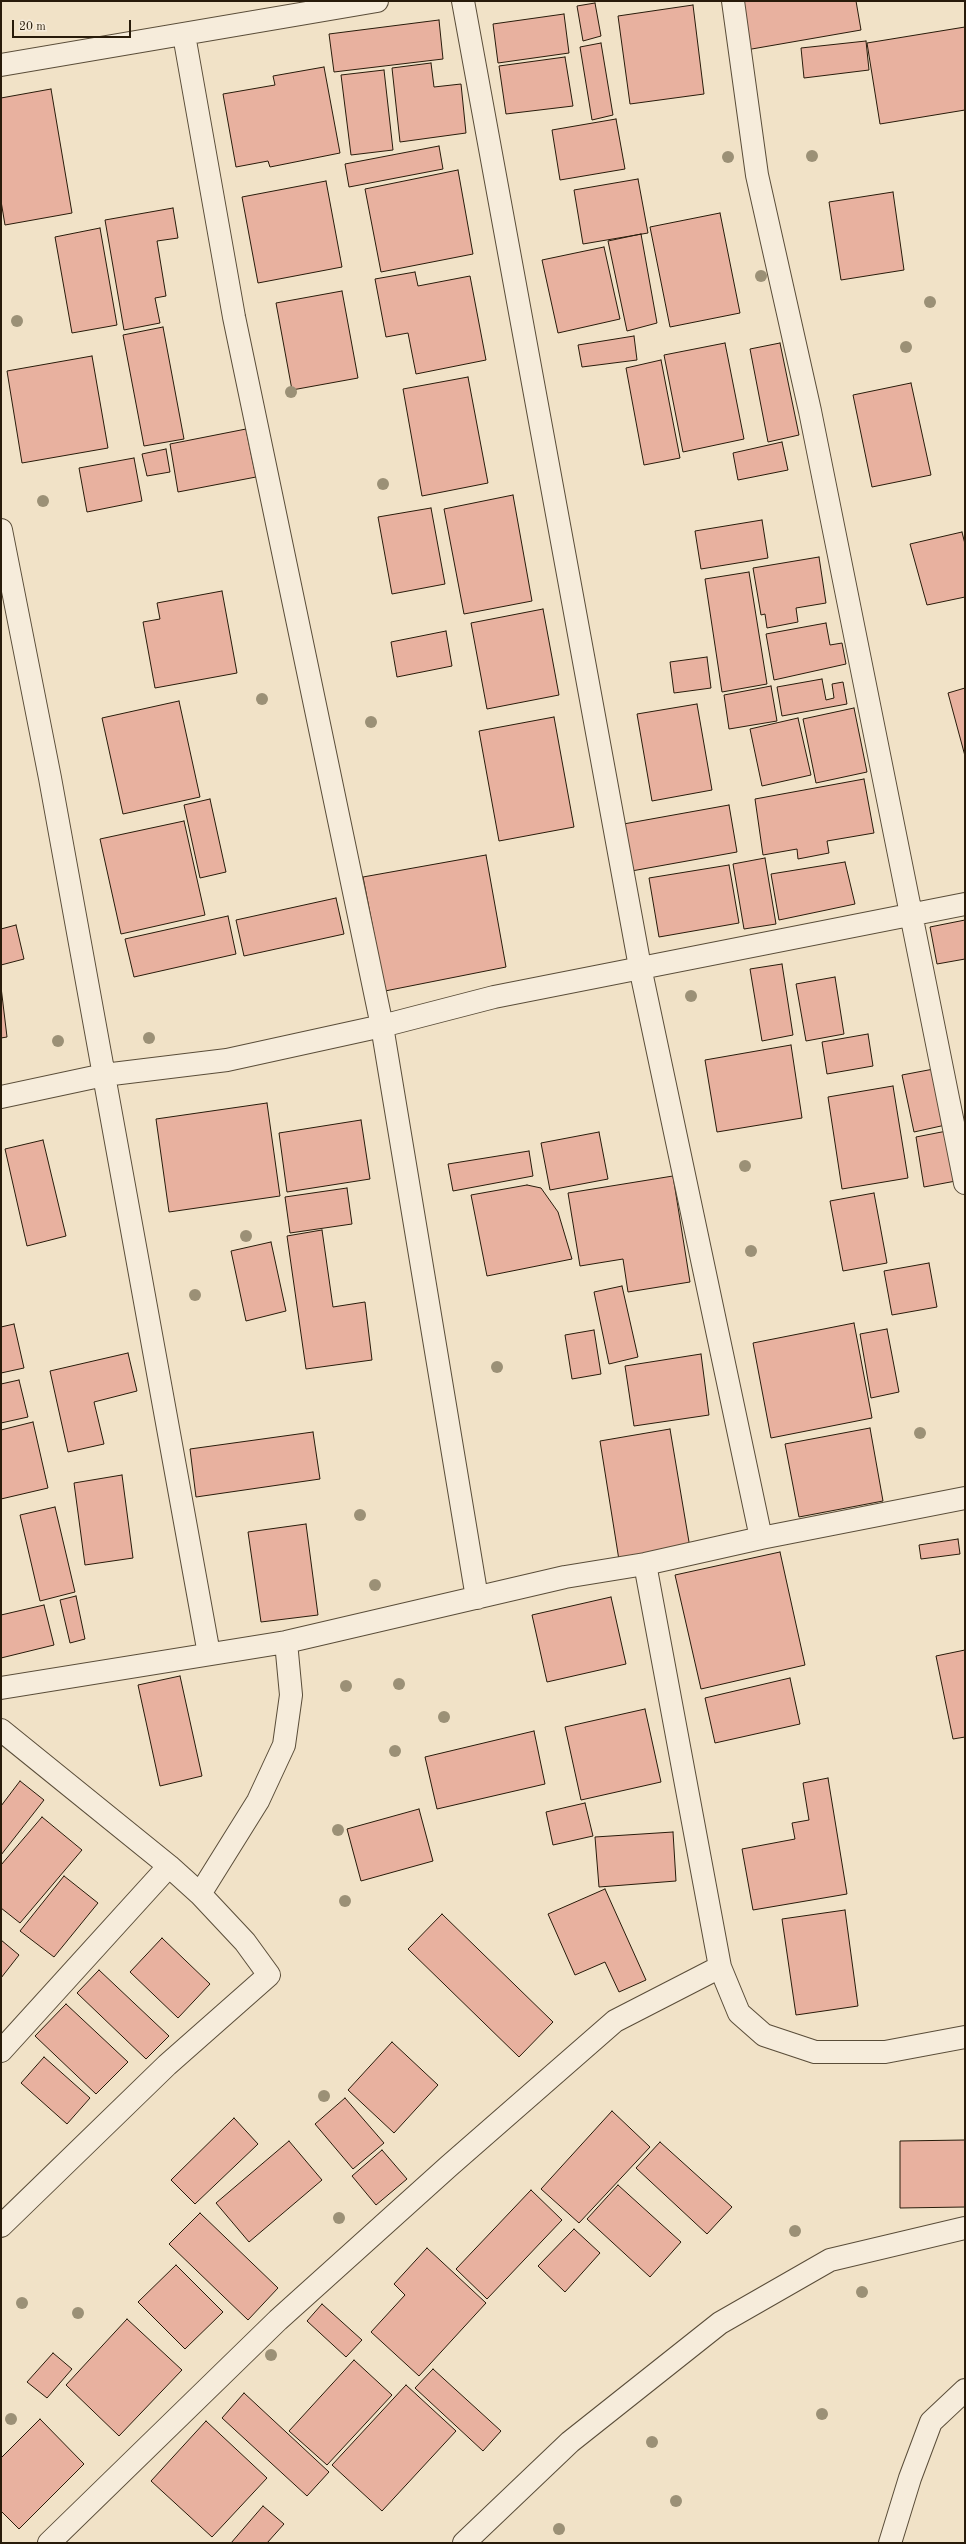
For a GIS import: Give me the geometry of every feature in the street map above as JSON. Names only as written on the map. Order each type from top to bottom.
[{"type":"street","points":[[1,65],[377,1]]},
{"type":"street","points":[[463,1],[640,967],[762,1538]]},
{"type":"street","points":[[733,1],[757,175],[810,411],[912,912],[965,1183]]},
{"type":"street","points":[[184,35],[234,317],[382,1026],[477,1598]]},
{"type":"street","points":[[1,530],[52,786],[209,1654]]},
{"type":"street","points":[[1,1097],[104,1075],[227,1060],[382,1026],[494,997],[912,912],[965,904]]},
{"type":"street","points":[[1,1688],[286,1642],[566,1577],[645,1564],[762,1538],[965,1498]]},
{"type":"street","points":[[645,1564],[720,1967],[739,2013],[764,2034],[815,2052],[885,2052],[965,2037]]},
{"type":"street","points":[[200,1894],[258,1801],[284,1745],[290,1695],[286,1642]]},
{"type":"street","points":[[1,1730],[169,1866],[200,1894],[245,1942],[269,1976],[167,2065],[1,2226]]},
{"type":"street","points":[[1,2051],[169,1866]]},
{"type":"street","points":[[49,2543],[278,2320],[449,2166],[615,2021],[720,1967]]},
{"type":"street","points":[[464,2543],[570,2442],[720,2323],[830,2260],[965,2228]]},
{"type":"street","points":[[890,2543],[910,2478],[931,2422],[965,2390]]},
{"type":"building","points":[[738,1],[856,1],[861,30],[746,50]]},
{"type":"building","points":[[595,3],[601,36],[583,41],[577,6]]},
{"type":"building","points":[[693,5],[704,94],[630,104],[618,16]]},
{"type":"building","points":[[564,14],[569,53],[498,63],[493,24]]},
{"type":"building","points":[[439,20],[443,59],[334,72],[329,34]]},
{"type":"building","points":[[965,27],[965,110],[880,124],[867,43]]},
{"type":"building","points":[[866,41],[869,70],[804,78],[801,48]]},
{"type":"building","points":[[601,43],[613,115],[592,120],[580,47]]},
{"type":"building","points":[[565,57],[573,106],[506,114],[499,66]]},
{"type":"building","points":[[431,63],[434,87],[461,84],[466,133],[400,142],[392,68]]},
{"type":"building","points":[[324,67],[340,153],[270,167],[268,161],[236,167],[223,94],[275,85],[273,76]]},
{"type":"building","points":[[384,70],[393,150],[351,155],[341,75]]},
{"type":"building","points":[[51,89],[72,213],[5,225],[1,201],[1,98]]},
{"type":"building","points":[[616,119],[625,169],[560,180],[552,130]]},
{"type":"building","points":[[439,146],[443,169],[349,187],[345,164]]},
{"type":"building","points":[[458,170],[473,254],[381,272],[365,189]]},
{"type":"building","points":[[638,179],[648,233],[583,244],[574,190]]},
{"type":"building","points":[[326,181],[342,267],[258,283],[242,197]]},
{"type":"building","points":[[893,192],[904,270],[841,280],[829,202]]},
{"type":"building","points":[[173,208],[178,238],[157,241],[166,296],[155,298],[160,323],[124,330],[105,220]]},
{"type":"building","points":[[720,213],[740,313],[670,327],[650,227]]},
{"type":"building","points":[[100,228],[117,325],[72,333],[55,237]]},
{"type":"building","points":[[641,234],[657,323],[627,331],[608,241]]},
{"type":"building","points":[[604,247],[620,319],[558,333],[542,260]]},
{"type":"building","points":[[415,272],[418,286],[470,276],[486,360],[416,374],[408,333],[386,337],[375,279]]},
{"type":"building","points":[[342,291],[358,378],[292,390],[276,303]]},
{"type":"building","points":[[163,327],[184,439],[144,446],[123,335]]},
{"type":"building","points":[[634,336],[637,360],[582,367],[578,345]]},
{"type":"building","points":[[725,343],[744,439],[683,452],[664,355]]},
{"type":"building","points":[[780,343],[799,435],[768,442],[750,349]]},
{"type":"building","points":[[92,356],[108,448],[22,463],[7,371]]},
{"type":"building","points":[[661,360],[680,458],[644,465],[626,368]]},
{"type":"building","points":[[468,377],[488,483],[422,496],[403,389]]},
{"type":"building","points":[[911,383],[931,475],[872,487],[853,395]]},
{"type":"building","points":[[246,429],[256,477],[178,492],[170,444]]},
{"type":"building","points":[[782,442],[788,470],[738,480],[733,453]]},
{"type":"building","points":[[166,449],[170,472],[147,476],[142,454]]},
{"type":"building","points":[[134,458],[142,501],[87,512],[79,468]]},
{"type":"building","points":[[513,495],[532,601],[464,614],[444,509]]},
{"type":"building","points":[[431,508],[445,584],[392,594],[378,517]]},
{"type":"building","points":[[762,520],[768,558],[701,569],[695,531]]},
{"type":"building","points":[[962,532],[965,544],[965,597],[927,605],[910,544]]},
{"type":"building","points":[[819,557],[826,603],[796,608],[798,622],[767,628],[765,614],[761,615],[753,568]]},
{"type":"building","points":[[749,572],[767,684],[722,692],[705,579]]},
{"type":"building","points":[[222,591],[237,673],[155,688],[143,622],[160,619],[157,603]]},
{"type":"building","points":[[543,609],[559,695],[487,709],[471,623]]},
{"type":"building","points":[[826,623],[830,645],[842,643],[846,664],[774,680],[766,634]]},
{"type":"building","points":[[446,631],[452,666],[397,677],[391,642]]},
{"type":"building","points":[[707,657],[711,688],[674,693],[670,662]]},
{"type":"building","points":[[822,679],[826,700],[834,698],[832,684],[843,682],[847,704],[782,716],[777,687]]},
{"type":"building","points":[[771,686],[777,721],[729,729],[724,695]]},
{"type":"building","points":[[965,688],[965,756],[948,693]]},
{"type":"building","points":[[179,701],[200,797],[123,814],[102,718]]},
{"type":"building","points":[[697,704],[712,790],[652,801],[637,714]]},
{"type":"building","points":[[854,708],[867,772],[816,783],[803,719]]},
{"type":"building","points":[[554,717],[574,827],[499,841],[479,731]]},
{"type":"building","points":[[798,718],[811,775],[762,786],[750,729]]},
{"type":"building","points":[[864,779],[874,833],[827,841],[829,853],[798,859],[797,849],[763,855],[755,799]]},
{"type":"building","points":[[210,799],[226,872],[200,878],[184,805]]},
{"type":"building","points":[[729,805],[737,852],[626,872],[618,825]]},
{"type":"building","points":[[184,821],[205,915],[121,934],[100,839]]},
{"type":"building","points":[[486,855],[506,967],[385,991],[363,877]]},
{"type":"building","points":[[765,858],[776,924],[744,929],[733,864]]},
{"type":"building","points":[[845,862],[855,904],[779,920],[771,874]]},
{"type":"building","points":[[729,865],[739,923],[659,937],[649,878]]},
{"type":"building","points":[[336,898],[344,934],[244,956],[236,920]]},
{"type":"building","points":[[228,916],[236,954],[134,977],[125,939]]},
{"type":"building","points":[[965,920],[965,959],[937,964],[930,927]]},
{"type":"building","points":[[16,925],[24,959],[1,965],[1,929]]},
{"type":"building","points":[[782,964],[793,1035],[762,1041],[750,969]]},
{"type":"building","points":[[835,977],[844,1034],[806,1041],[796,984]]},
{"type":"building","points":[[1,987],[7,1037],[1,1038]]},
{"type":"building","points":[[868,1034],[873,1066],[827,1074],[822,1042]]},
{"type":"building","points":[[791,1045],[802,1118],[717,1132],[705,1060]]},
{"type":"building","points":[[939,1068],[950,1124],[914,1132],[902,1075]]},
{"type":"building","points":[[893,1086],[908,1178],[842,1189],[828,1097]]},
{"type":"building","points":[[267,1103],[280,1196],[169,1212],[156,1119]]},
{"type":"building","points":[[361,1120],[370,1179],[287,1192],[279,1133]]},
{"type":"building","points":[[952,1130],[961,1180],[924,1187],[916,1137]]},
{"type":"building","points":[[599,1132],[608,1179],[550,1190],[541,1143]]},
{"type":"building","points":[[43,1140],[66,1236],[27,1246],[5,1149]]},
{"type":"building","points":[[529,1151],[533,1176],[453,1191],[448,1164]]},
{"type":"building","points":[[673,1176],[690,1282],[628,1292],[623,1259],[580,1266],[568,1193]]},
{"type":"building","points":[[527,1185],[541,1188],[558,1212],[572,1259],[487,1276],[471,1195]]},
{"type":"building","points":[[347,1188],[352,1224],[290,1233],[285,1197]]},
{"type":"building","points":[[874,1193],[887,1263],[843,1271],[830,1201]]},
{"type":"building","points":[[322,1230],[333,1307],[365,1302],[372,1360],[306,1369],[287,1236]]},
{"type":"building","points":[[271,1242],[286,1311],[246,1321],[231,1251]]},
{"type":"building","points":[[929,1263],[937,1307],[892,1315],[884,1271]]},
{"type":"building","points":[[622,1286],[638,1357],[609,1364],[594,1292]]},
{"type":"building","points":[[854,1323],[872,1418],[771,1438],[753,1343]]},
{"type":"building","points":[[14,1324],[24,1368],[1,1373],[1,1327]]},
{"type":"building","points":[[887,1329],[899,1392],[871,1398],[860,1334]]},
{"type":"building","points":[[594,1330],[601,1374],[572,1379],[565,1335]]},
{"type":"building","points":[[128,1353],[137,1391],[94,1402],[104,1444],[68,1452],[50,1371]]},
{"type":"building","points":[[701,1354],[709,1415],[634,1426],[625,1366]]},
{"type":"building","points":[[19,1380],[28,1417],[1,1423],[1,1384]]},
{"type":"building","points":[[33,1422],[48,1488],[1,1499],[1,1430]]},
{"type":"building","points":[[870,1428],[883,1501],[799,1517],[785,1444]]},
{"type":"building","points":[[670,1429],[690,1548],[619,1560],[600,1441]]},
{"type":"building","points":[[313,1432],[320,1479],[196,1497],[190,1449]]},
{"type":"building","points":[[122,1475],[133,1558],[85,1565],[74,1483]]},
{"type":"building","points":[[55,1507],[75,1592],[40,1601],[20,1515]]},
{"type":"building","points":[[306,1524],[318,1615],[261,1622],[248,1532]]},
{"type":"building","points":[[958,1539],[960,1554],[921,1559],[919,1545]]},
{"type":"building","points":[[780,1552],[805,1665],[701,1689],[675,1575]]},
{"type":"building","points":[[76,1596],[85,1639],[70,1643],[60,1600]]},
{"type":"building","points":[[611,1597],[626,1664],[547,1682],[532,1615]]},
{"type":"building","points":[[44,1605],[54,1645],[1,1658],[1,1615]]},
{"type":"building","points":[[965,1650],[965,1737],[953,1739],[936,1656]]},
{"type":"building","points":[[180,1676],[202,1776],[160,1786],[138,1685]]},
{"type":"building","points":[[790,1678],[800,1724],[715,1743],[705,1698]]},
{"type":"building","points":[[645,1709],[661,1782],[581,1800],[565,1727]]},
{"type":"building","points":[[534,1731],[545,1784],[437,1809],[425,1757]]},
{"type":"building","points":[[828,1778],[847,1894],[753,1910],[742,1849],[795,1839],[792,1823],[809,1820],[803,1783]]},
{"type":"building","points":[[20,1781],[44,1800],[1,1855],[1,1806]]},
{"type":"building","points":[[585,1803],[593,1836],[553,1845],[546,1812]]},
{"type":"building","points":[[419,1809],[433,1861],[361,1881],[347,1829]]},
{"type":"building","points":[[42,1817],[82,1850],[20,1923],[1,1908],[1,1865]]},
{"type":"building","points":[[673,1832],[676,1881],[599,1887],[595,1837]]},
{"type":"building","points":[[64,1876],[98,1903],[54,1957],[20,1931]]},
{"type":"building","points":[[605,1889],[646,1980],[619,1992],[605,1962],[575,1975],[548,1914]]},
{"type":"building","points":[[845,1910],[858,2006],[796,2015],[782,1919]]},
{"type":"building","points":[[442,1914],[553,2022],[519,2057],[408,1949]]},
{"type":"building","points":[[162,1938],[210,1984],[178,2018],[130,1972]]},
{"type":"building","points":[[1,1940],[19,1955],[1,1978]]},
{"type":"building","points":[[99,1970],[169,2036],[146,2059],[77,1993]]},
{"type":"building","points":[[66,2004],[128,2062],[96,2094],[35,2036]]},
{"type":"building","points":[[392,2042],[438,2085],[394,2133],[348,2090]]},
{"type":"building","points":[[44,2057],[90,2098],[67,2124],[21,2083]]},
{"type":"building","points":[[345,2098],[384,2143],[353,2169],[315,2124]]},
{"type":"building","points":[[612,2111],[650,2147],[579,2223],[541,2189]]},
{"type":"building","points":[[234,2118],[258,2144],[195,2204],[171,2180]]},
{"type":"building","points":[[965,2140],[965,2207],[900,2208],[900,2141]]},
{"type":"building","points":[[289,2141],[322,2180],[249,2242],[216,2203]]},
{"type":"building","points":[[660,2142],[732,2207],[707,2234],[636,2168]]},
{"type":"building","points":[[382,2150],[407,2179],[376,2205],[352,2176]]},
{"type":"building","points":[[618,2185],[681,2242],[650,2277],[587,2219]]},
{"type":"building","points":[[531,2190],[562,2220],[487,2299],[456,2269]]},
{"type":"building","points":[[200,2213],[278,2288],[248,2320],[169,2244]]},
{"type":"building","points":[[574,2229],[600,2253],[565,2292],[538,2266]]},
{"type":"building","points":[[427,2248],[486,2303],[419,2376],[371,2332],[405,2295],[394,2284]]},
{"type":"building","points":[[176,2265],[223,2312],[185,2349],[138,2302]]},
{"type":"building","points":[[322,2304],[362,2340],[346,2357],[307,2321]]},
{"type":"building","points":[[127,2319],[182,2370],[119,2436],[66,2385]]},
{"type":"building","points":[[53,2353],[72,2369],[47,2398],[27,2382]]},
{"type":"building","points":[[354,2360],[392,2395],[327,2465],[289,2431]]},
{"type":"building","points":[[433,2369],[501,2431],[483,2451],[415,2388]]},
{"type":"building","points":[[406,2385],[456,2431],[382,2511],[332,2465]]},
{"type":"building","points":[[244,2393],[329,2472],[307,2496],[222,2418]]},
{"type":"building","points":[[40,2419],[84,2464],[19,2529],[1,2511],[1,2458]]},
{"type":"building","points":[[206,2421],[267,2478],[212,2537],[151,2481]]},
{"type":"building","points":[[263,2506],[284,2524],[267,2543],[231,2543]]}]
